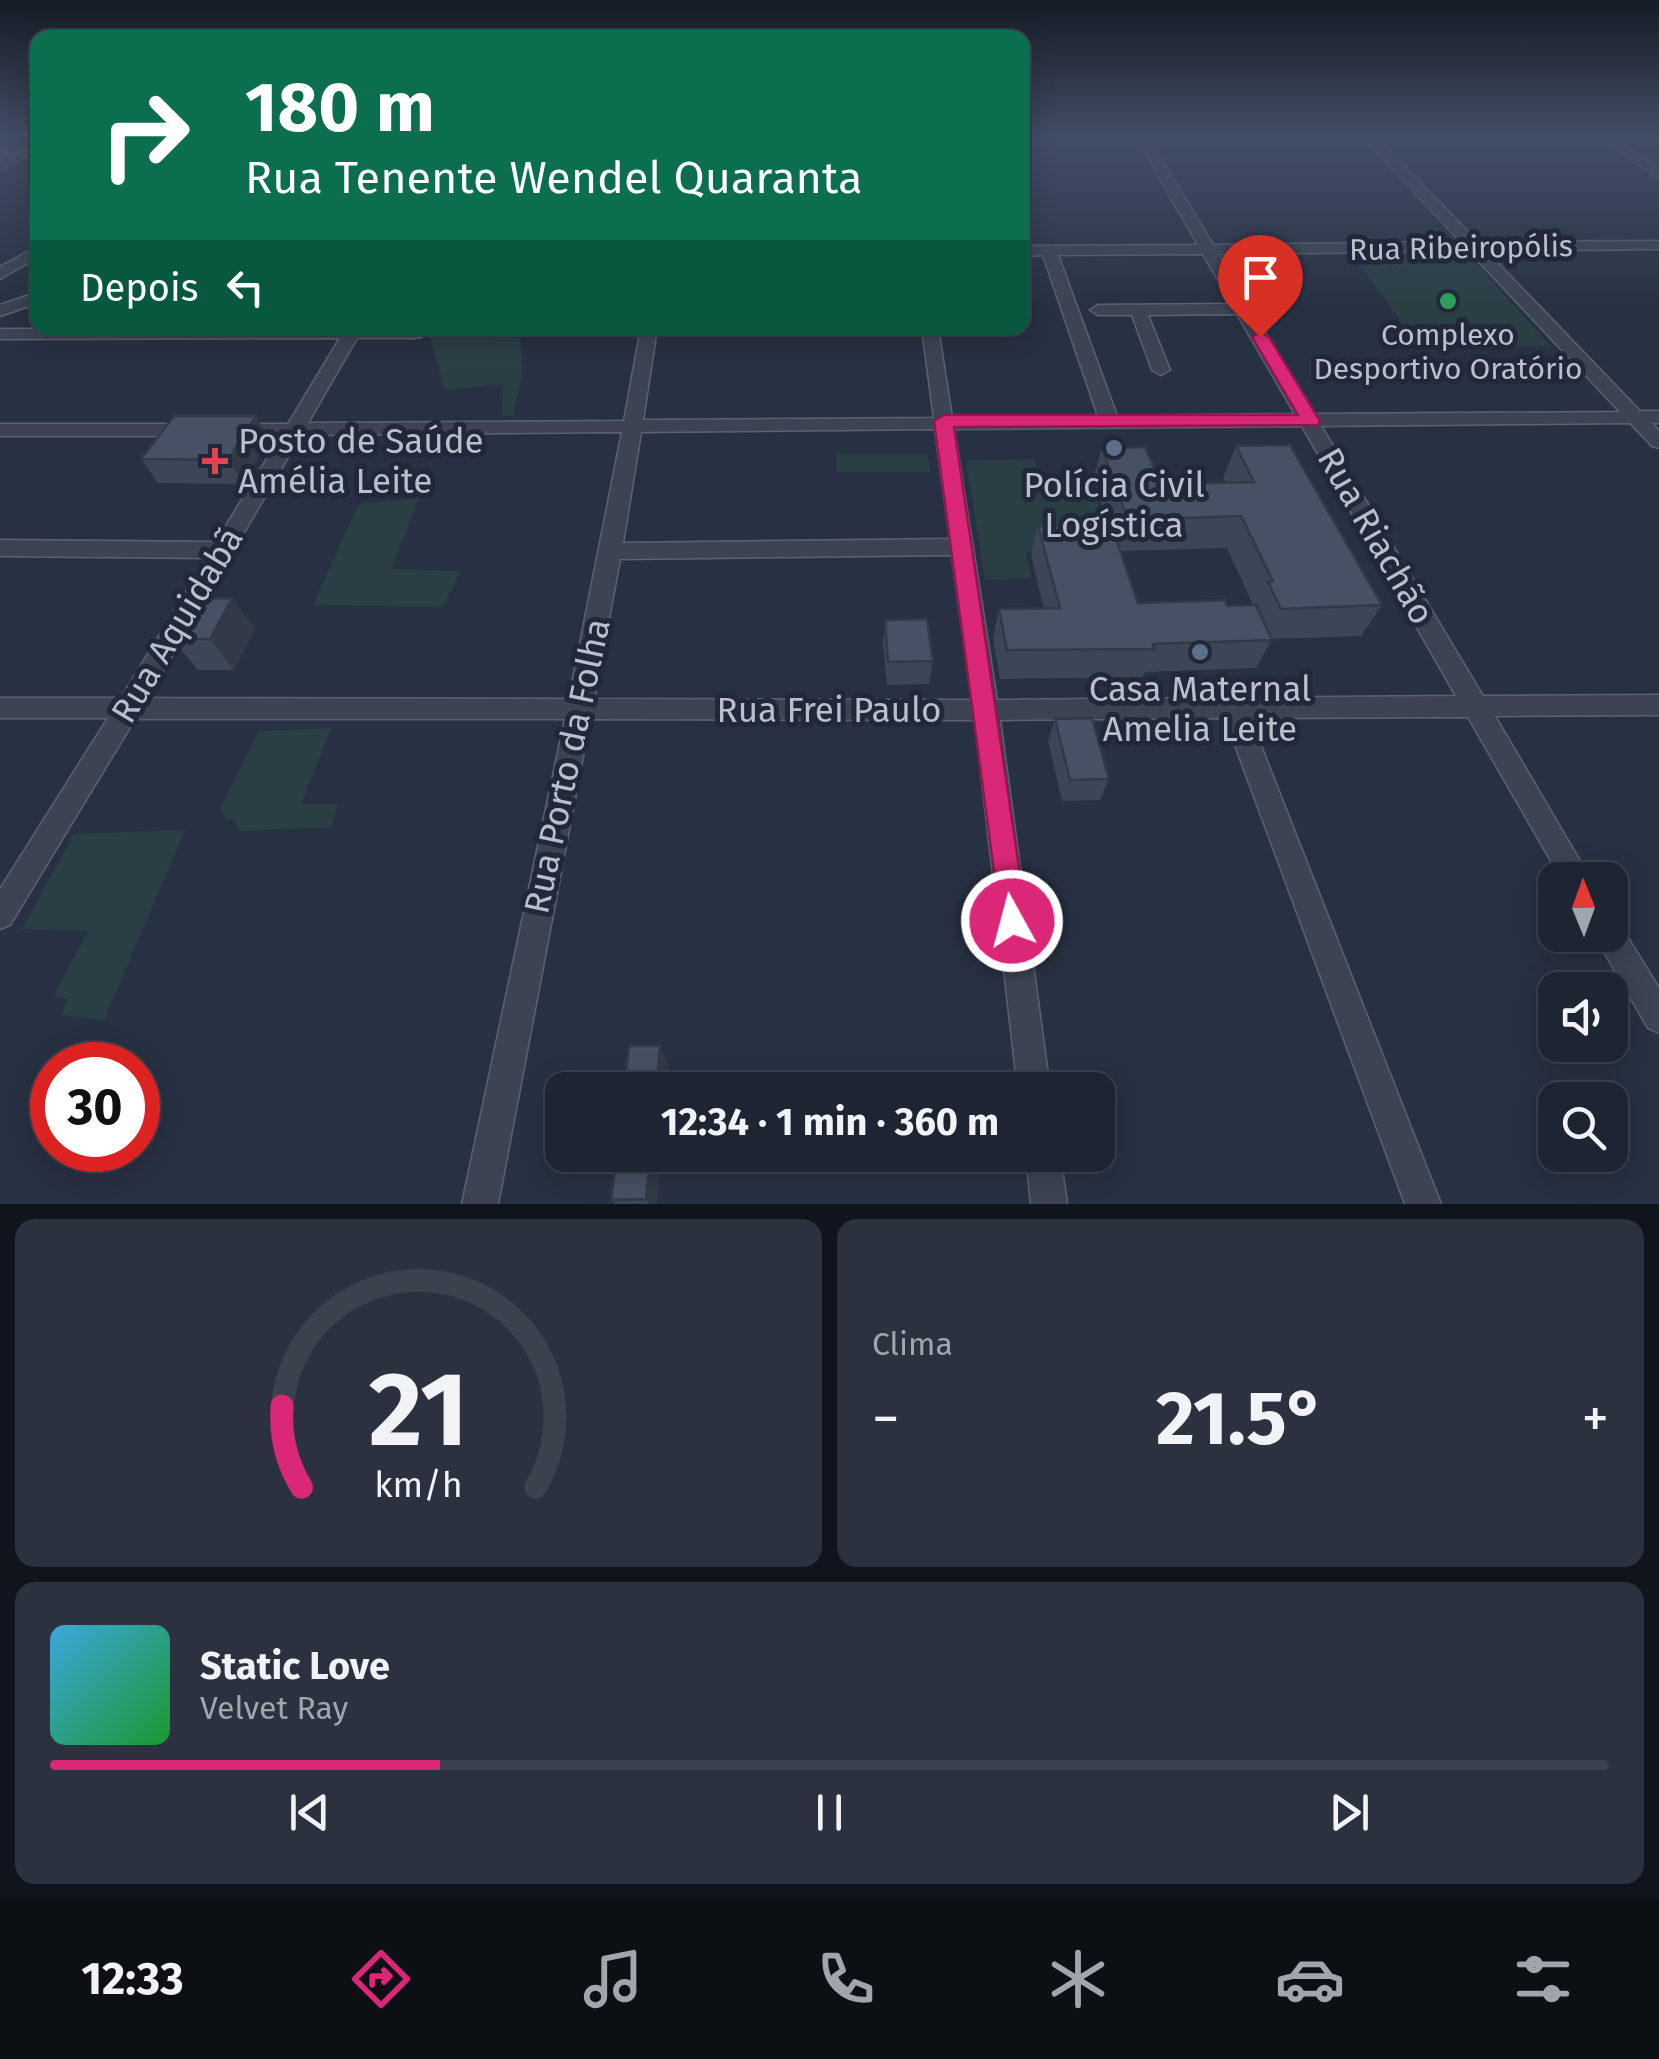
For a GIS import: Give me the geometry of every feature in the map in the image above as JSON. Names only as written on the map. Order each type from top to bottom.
[{"type":"street","name":"Rua Riachão","points":[[1178,196],[1567,862]]},
{"type":"street","points":[[1428,196],[1659,442]]},
{"type":"street","name":"Rua Ribeiropólis","points":[[1030,251],[1659,245]]},
{"type":"street","points":[[1049,251],[1109,420]]},
{"type":"street","points":[[0,274],[8,263]]},
{"type":"street","points":[[0,311],[30,300]]},
{"type":"street","points":[[1098,310],[1244,309]]},
{"type":"street","points":[[1138,310],[1161,370]]},
{"type":"street","points":[[0,334],[30,334]]},
{"type":"street","name":"Rua Aquidabã","points":[[0,915],[350,335]]},
{"type":"street","name":"Rua Porto da Folha","points":[[480,1204],[611,551],[648,335]]},
{"type":"street","points":[[931,335],[986,710],[1032,1072]]},
{"type":"street","points":[[0,430],[1659,417]]},
{"type":"street","points":[[611,551],[962,547]]},
{"type":"street","points":[[0,548],[222,550]]},
{"type":"street","name":"Rua Frei Paulo","points":[[0,708],[986,710],[1659,705]]},
{"type":"street","points":[[1234,709],[1423,1204]]},
{"type":"street","points":[[1621,952],[1659,1016]]},
{"type":"street","points":[[1045,1172],[1049,1204]]},
{"type":"green space","name":"Complexo Desportivo Oratório","points":[[1470,256],[1550,346],[1419,347],[1355,257]]},
{"type":"green space","points":[[429,335],[521,338],[522,375],[513,416],[502,416],[503,384],[445,390]]},
{"type":"green space","points":[[837,455],[928,455],[930,472],[837,472]]},
{"type":"green space","points":[[1033,459],[1040,474],[1087,475],[1110,537],[1076,550],[1026,552],[1031,578],[985,580],[966,461]]},
{"type":"green space","points":[[419,498],[391,569],[461,571],[443,607],[313,605],[359,504]]},
{"type":"green space","points":[[331,728],[301,804],[338,804],[331,827],[240,831],[234,820],[227,820],[220,809],[259,731]]},
{"type":"green space","points":[[185,830],[104,1020],[61,1015],[68,1000],[54,996],[88,931],[22,929],[74,834]]},
{"type":"building","points":[[174,416],[256,416],[228,460],[141,459]]},
{"type":"building","points":[[1290,445],[1382,605],[1281,609],[1268,582],[1273,581],[1241,516],[1128,520],[1102,448],[1145,447],[1161,484],[1254,482],[1236,446]]},
{"type":"building","points":[[1111,524],[1138,603],[1225,600],[1227,606],[1256,605],[1272,640],[1153,644],[1154,649],[1007,650],[999,609],[1060,608],[1038,526]]},
{"type":"building","points":[[232,598],[210,639],[172,639],[196,599]]},
{"type":"building","points":[[927,619],[933,661],[888,662],[885,620]]},
{"type":"building","points":[[1092,718],[1109,779],[1070,780],[1055,719]]},
{"type":"building","points":[[629,1046],[660,1046],[658,1072],[626,1072]]},
{"type":"building","points":[[615,1172],[648,1172],[646,1199],[611,1200]]},
{"type":"place","name":"Complexo Desportivo Oratório","points":[[1448,301]]},
{"type":"place","name":"Polícia Civil Logística","points":[[1114,448]]},
{"type":"place","name":"Posto de Saúde Amélia Leite","points":[[215,461]]},
{"type":"place","name":"Casa Maternal Amelia Leite","points":[[1200,652]]},
{"type":"route","points":[[1012,921],[944,421],[1311,421],[1260,337]]}]
